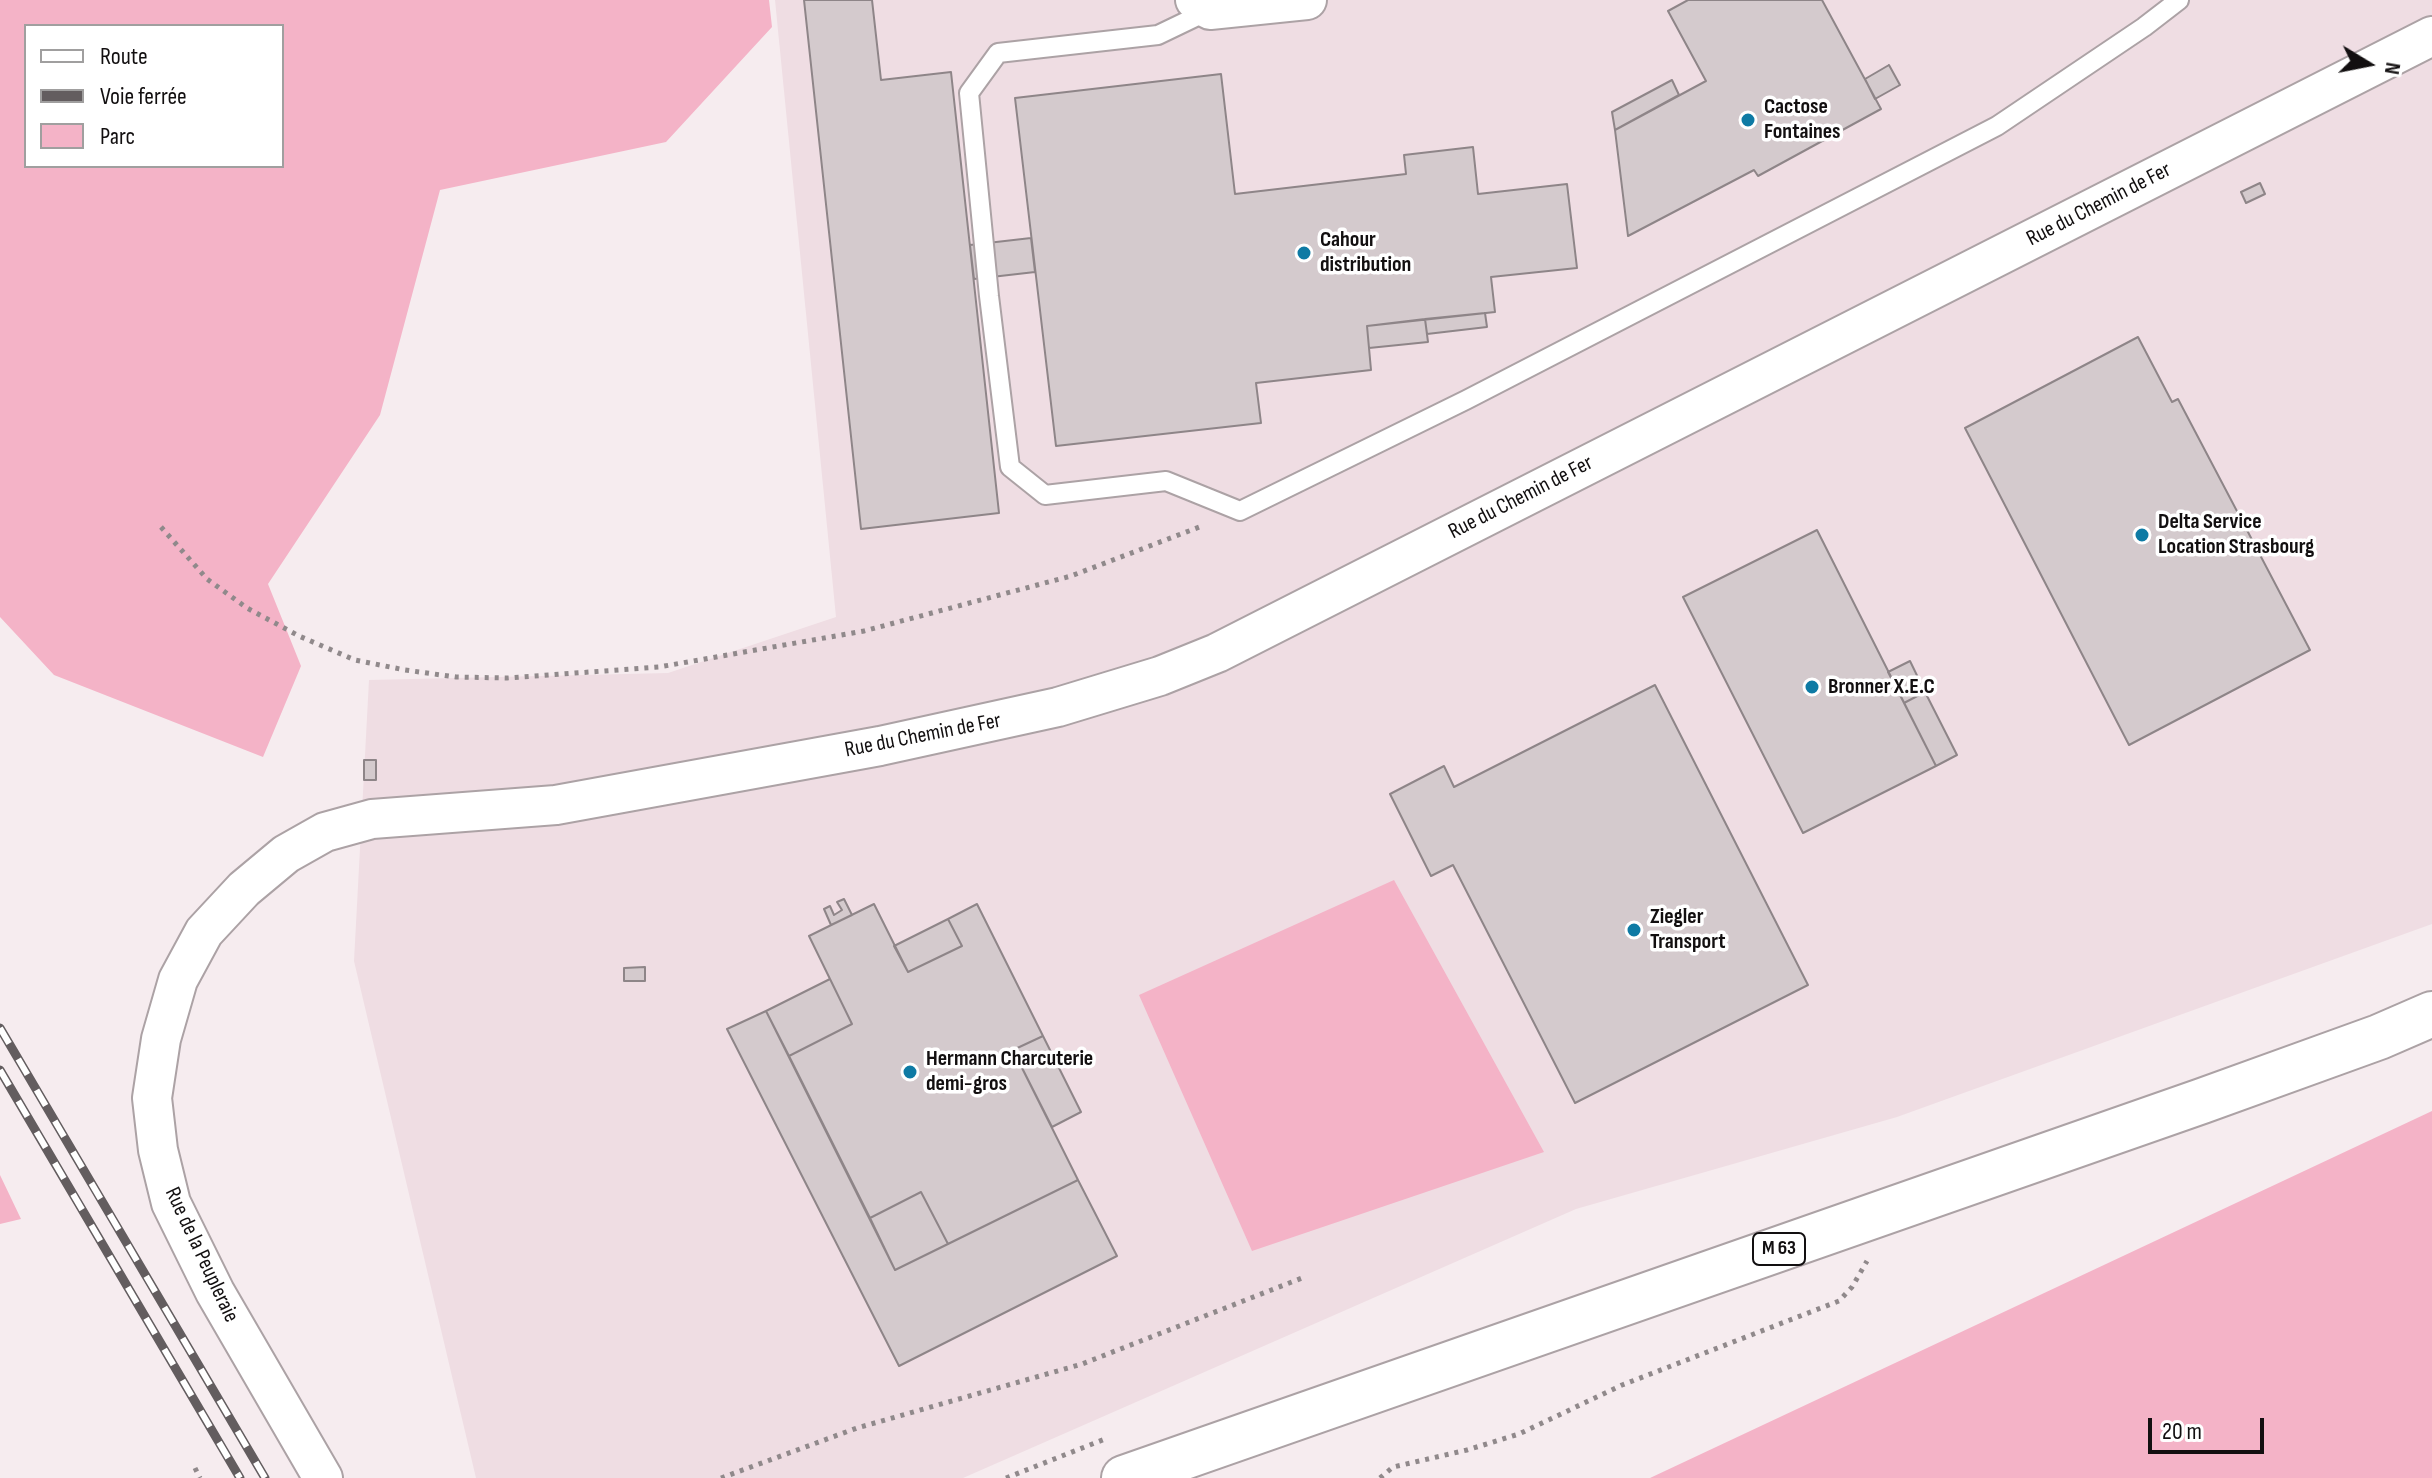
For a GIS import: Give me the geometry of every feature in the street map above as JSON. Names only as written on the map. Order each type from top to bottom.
[{"type":"main road","name":"M 63","points":[[1124,1478],[2217,1096],[2379,1037],[2432,1014]]},
{"type":"street","points":[[1203,5],[1307,0]]},
{"type":"street","name":"Rue du Chemin de Fer","points":[[556,805],[992,723],[1109,693],[1217,653],[2432,36]]},
{"type":"street","name":"Rue de la Peupleraie","points":[[323,1478],[215,1292],[171,1203],[158,1150],[152,1098],[161,1039],[178,980],[204,932],[244,889],[286,854],[325,832],[372,819],[556,805]]},
{"type":"lane","points":[[1203,5],[1158,35],[998,53],[969,93],[1010,467],[1045,495],[1166,481],[1240,511],[1466,400],[1997,126],[2179,0]]},
{"type":"path","points":[[161,527],[207,579],[247,608],[299,636],[355,660],[456,677],[507,678],[659,667],[864,631],[1071,576],[1240,511]]},
{"type":"path","points":[[1380,1478],[1393,1467],[1519,1434],[1622,1385],[1839,1301],[1852,1287],[1866,1263],[1884,1213]]},
{"type":"path","points":[[721,1478],[857,1428],[1082,1364],[1302,1278]]},
{"type":"path","points":[[195,1468],[200,1478]]},
{"type":"shaded area","points":[[775,0],[2432,0],[2432,924],[1897,1117],[1576,1209],[963,1478],[476,1478],[354,961],[369,680],[668,673],[836,617]]},
{"type":"green space","points":[[0,0],[769,0],[772,27],[666,142],[440,190],[380,415],[268,584],[301,666],[263,757],[54,675],[0,617]]},
{"type":"green space","points":[[1394,880],[1544,1152],[1252,1251],[1139,995]]},
{"type":"green space","points":[[2432,1111],[2432,1478],[1650,1478]]},
{"type":"green space","points":[[0,1175],[21,1219],[0,1224]]},
{"type":"building","points":[[804,0],[872,0],[881,80],[951,72],[999,513],[861,529]]},
{"type":"building","name":"Cactose Fontaines","points":[[1688,0],[1822,0],[1881,109],[1758,176],[1754,170],[1628,236],[1615,130],[1706,81],[1668,11]]},
{"type":"building","points":[[1889,65],[1900,85],[1875,99],[1865,79]]},
{"type":"building","name":"Cahour distribution","points":[[1221,74],[1235,194],[1406,174],[1404,155],[1473,147],[1478,194],[1567,184],[1577,268],[1491,277],[1495,312],[1367,326],[1371,370],[1256,383],[1261,423],[1056,446],[1015,98]]},
{"type":"building","points":[[1672,80],[1679,95],[1615,130],[1612,112]]},
{"type":"building","points":[[2260,183],[2265,194],[2246,203],[2241,192]]},
{"type":"building","points":[[1031,238],[1035,272],[974,279],[970,245]]},
{"type":"building","points":[[1485,313],[1487,327],[1427,334],[1425,319]]},
{"type":"building","points":[[1425,319],[1428,342],[1369,348],[1367,326]]},
{"type":"building","points":[[2138,337],[2172,402],[2178,399],[2310,650],[2129,745],[1965,428]]},
{"type":"building","name":"Bronner X.E.C","points":[[1817,530],[1936,766],[1803,833],[1683,597]]},
{"type":"building","points":[[1910,661],[1925,692],[1904,703],[1888,672]]},
{"type":"building","name":"Ziegler Transport","points":[[1655,685],[1808,985],[1575,1103],[1453,865],[1431,876],[1390,794],[1444,766],[1454,787]]},
{"type":"building","points":[[1925,692],[1957,755],[1936,766],[1904,703]]},
{"type":"building","points":[[364,760],[376,760],[376,780],[364,780]]},
{"type":"building","points":[[844,899],[852,915],[831,925],[824,909],[830,906],[834,915],[842,910],[837,902]]},
{"type":"building","name":"Hermann Charcuterie demi-gros","points":[[874,904],[908,972],[962,946],[948,919],[977,904],[1043,1036],[1013,1050],[1078,1180],[948,1244],[921,1192],[870,1218],[789,1056],[852,1024],[809,936]]},
{"type":"building","points":[[948,919],[962,946],[908,972],[894,946]]},
{"type":"building","points":[[645,967],[645,981],[624,981],[624,968]]},
{"type":"building","points":[[830,979],[852,1024],[789,1056],[766,1011]]},
{"type":"building","points":[[766,1011],[895,1270],[1078,1180],[1117,1256],[899,1366],[727,1029]]},
{"type":"building","points":[[1043,1036],[1081,1112],[1052,1127],[1013,1050]]},
{"type":"building","points":[[921,1192],[948,1244],[895,1270],[870,1218]]},
{"type":"railway","points":[[0,1028],[265,1478]]},
{"type":"railway","points":[[0,1070],[240,1478]]},
{"type":"place","name":"Cactose Fontaines","points":[[1748,120]]},
{"type":"place","name":"Cahour distribution","points":[[1304,253]]},
{"type":"place","name":"Delta Service Location Strasbourg","points":[[2142,535]]},
{"type":"place","name":"Bronner X.E.C","points":[[1812,687]]},
{"type":"place","name":"Ziegler Transport","points":[[1634,930]]},
{"type":"place","name":"Hermann Charcuterie demi-gros","points":[[910,1072]]}]
